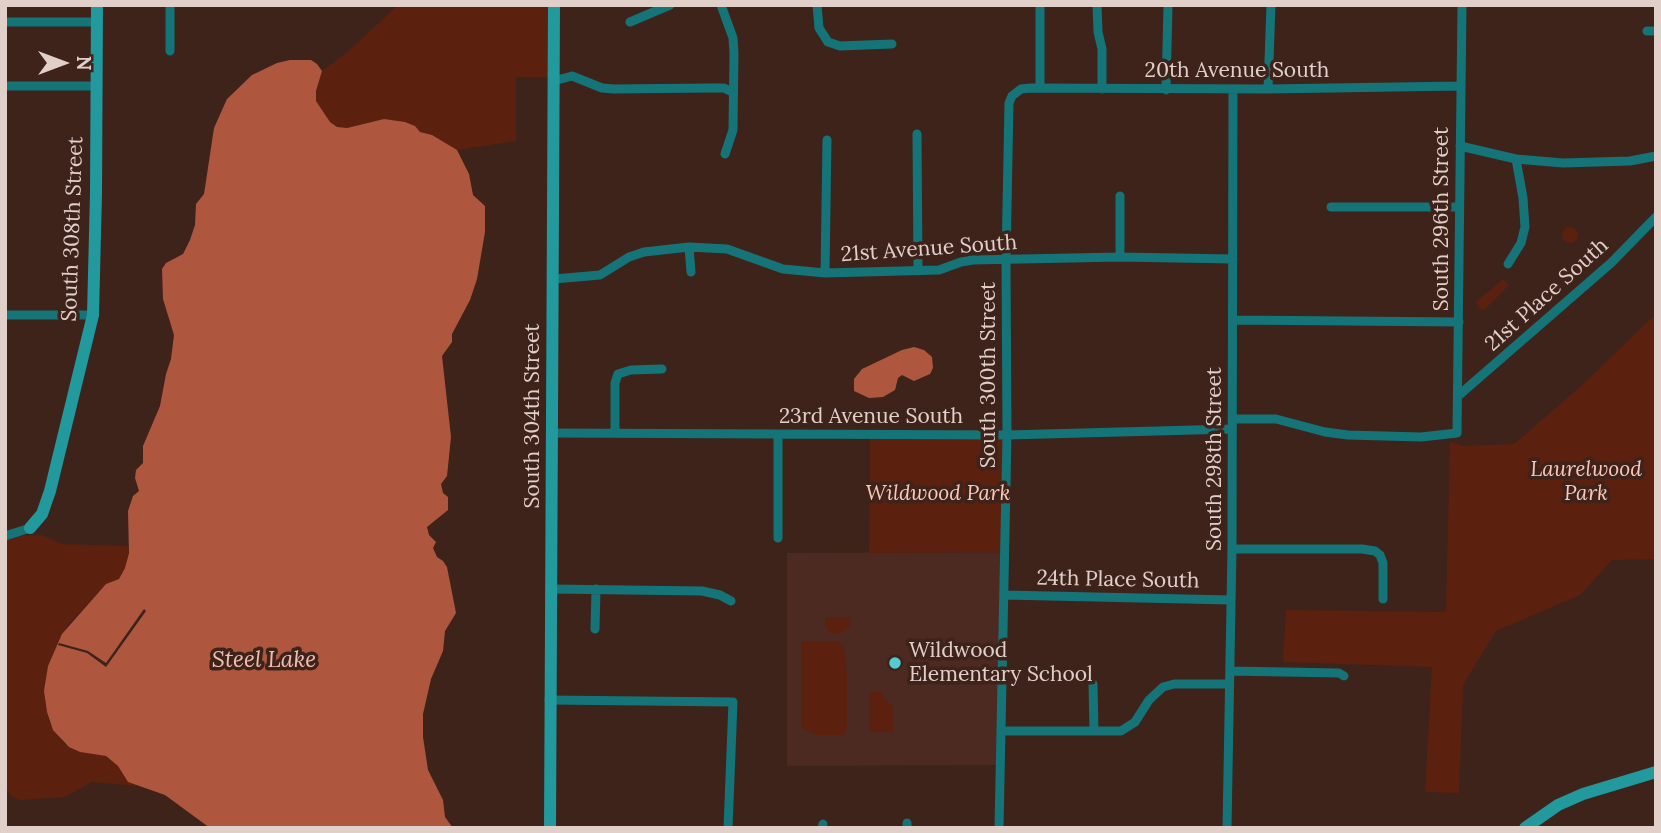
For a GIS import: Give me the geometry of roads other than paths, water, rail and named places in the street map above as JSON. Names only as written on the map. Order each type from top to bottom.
[{"type":"street","name":"South 308th Street","points":[[30,528],[38,521],[50,491],[93,314],[97,5]]},
{"type":"street","points":[[170,5],[170,51]]},
{"type":"street","name":"South 304th Street","points":[[550,828],[554,5]]},
{"type":"street","points":[[629,22],[670,5]]},
{"type":"street","points":[[721,5],[733,38],[733,130],[725,155]]},
{"type":"street","points":[[817,5],[819,28],[828,42],[840,46],[892,44]]},
{"type":"street","points":[[1040,5],[1040,88]]},
{"type":"street","points":[[1097,5],[1102,49],[1102,89]]},
{"type":"street","points":[[1166,90],[1168,5]]},
{"type":"street","points":[[1268,89],[1270,5]]},
{"type":"street","name":"South 296th Street","points":[[1457,433],[1462,5]]},
{"type":"street","points":[[5,22],[97,22]]},
{"type":"street","points":[[554,81],[572,76],[602,88],[724,88],[732,92]]},
{"type":"street","points":[[5,86],[95,86]]},
{"type":"street","name":"20th Avenue South","points":[[1015,92],[1040,88],[1166,90],[1460,86]]},
{"type":"street","name":"South 298th Street","points":[[1227,828],[1234,320],[1233,89]]},
{"type":"street","name":"South 300th Street","points":[[999,828],[1007,435],[1009,103],[1015,92]]},
{"type":"street","points":[[917,134],[918,271]]},
{"type":"street","points":[[825,273],[827,140]]},
{"type":"street","points":[[1460,146],[1516,159],[1563,163],[1606,163],[1656,156]]},
{"type":"street","points":[[1508,264],[1521,243],[1525,227],[1523,193],[1516,159]]},
{"type":"street","points":[[1120,196],[1121,257]]},
{"type":"street","points":[[1331,206],[1459,207]]},
{"type":"street","name":"21st Place South","points":[[1458,396],[1611,263],[1656,217]]},
{"type":"street","points":[[689,247],[691,272]]},
{"type":"street","name":"21st Avenue South","points":[[554,279],[593,277],[606,273],[629,257],[644,251],[689,247],[727,248],[783,269],[825,273],[939,270],[961,262],[1006,260],[1121,257],[1233,259]]},
{"type":"street","points":[[5,315],[93,314]]},
{"type":"street","name":"21st Place South","points":[[1234,320],[1459,322]]},
{"type":"street","points":[[615,433],[615,383],[618,374],[631,370],[662,369]]},
{"type":"street","name":"23rd Avenue South","points":[[551,433],[1007,435],[1232,424],[1276,419],[1348,435],[1421,437],[1457,433]]},
{"type":"street","points":[[778,434],[778,538]]},
{"type":"street","points":[[5,536],[30,528]]},
{"type":"street","points":[[1232,549],[1362,549],[1378,553],[1383,563],[1383,599]]},
{"type":"street","points":[[551,589],[706,592],[731,601]]},
{"type":"street","points":[[594,629],[596,589]]},
{"type":"street","name":"24th Place South","points":[[1004,595],[1231,600]]},
{"type":"street","points":[[1230,671],[1339,673],[1344,676]]},
{"type":"street","points":[[1093,684],[1094,731]]},
{"type":"street","points":[[1001,731],[1121,731],[1135,722],[1149,700],[1163,687],[1174,684],[1229,684]]},
{"type":"street","points":[[549,700],[733,702],[729,828]]},
{"type":"street","points":[[1525,828],[1558,806],[1583,794],[1656,772]]},
{"type":"water","name":"Steel Lake","points":[[290,60],[311,60],[322,71],[316,101],[330,122],[337,127],[347,128],[384,119],[405,122],[457,150],[469,174],[473,195],[485,206],[485,232],[477,279],[470,300],[452,334],[452,342],[442,356],[451,437],[447,476],[441,484],[443,493],[448,497],[448,510],[427,527],[429,535],[436,542],[433,548],[437,557],[447,567],[456,613],[445,631],[443,651],[431,679],[423,714],[423,737],[428,770],[443,800],[445,817],[453,828],[210,828],[165,795],[128,782],[118,766],[106,756],[80,752],[69,747],[53,730],[47,712],[44,691],[48,666],[62,634],[106,584],[119,579],[125,568],[129,553],[128,511],[133,496],[139,491],[135,478],[136,470],[143,463],[143,446],[160,406],[174,335],[163,299],[162,269],[166,263],[183,254],[190,240],[195,225],[196,204],[204,194],[214,128],[227,99],[252,75]]},
{"type":"water","points":[[914,347],[924,350],[932,357],[933,368],[930,374],[914,381],[902,375],[898,378],[895,390],[883,397],[869,398],[854,391],[854,379],[862,369]]},
{"type":"place","name":"Wildwood Elementary School","points":[[895,663]]},
{"type":"park label","name":"Laurelwood Park","points":[[1586,482]]},
{"type":"park label","name":"Wildwood Park","points":[[938,494]]}]
